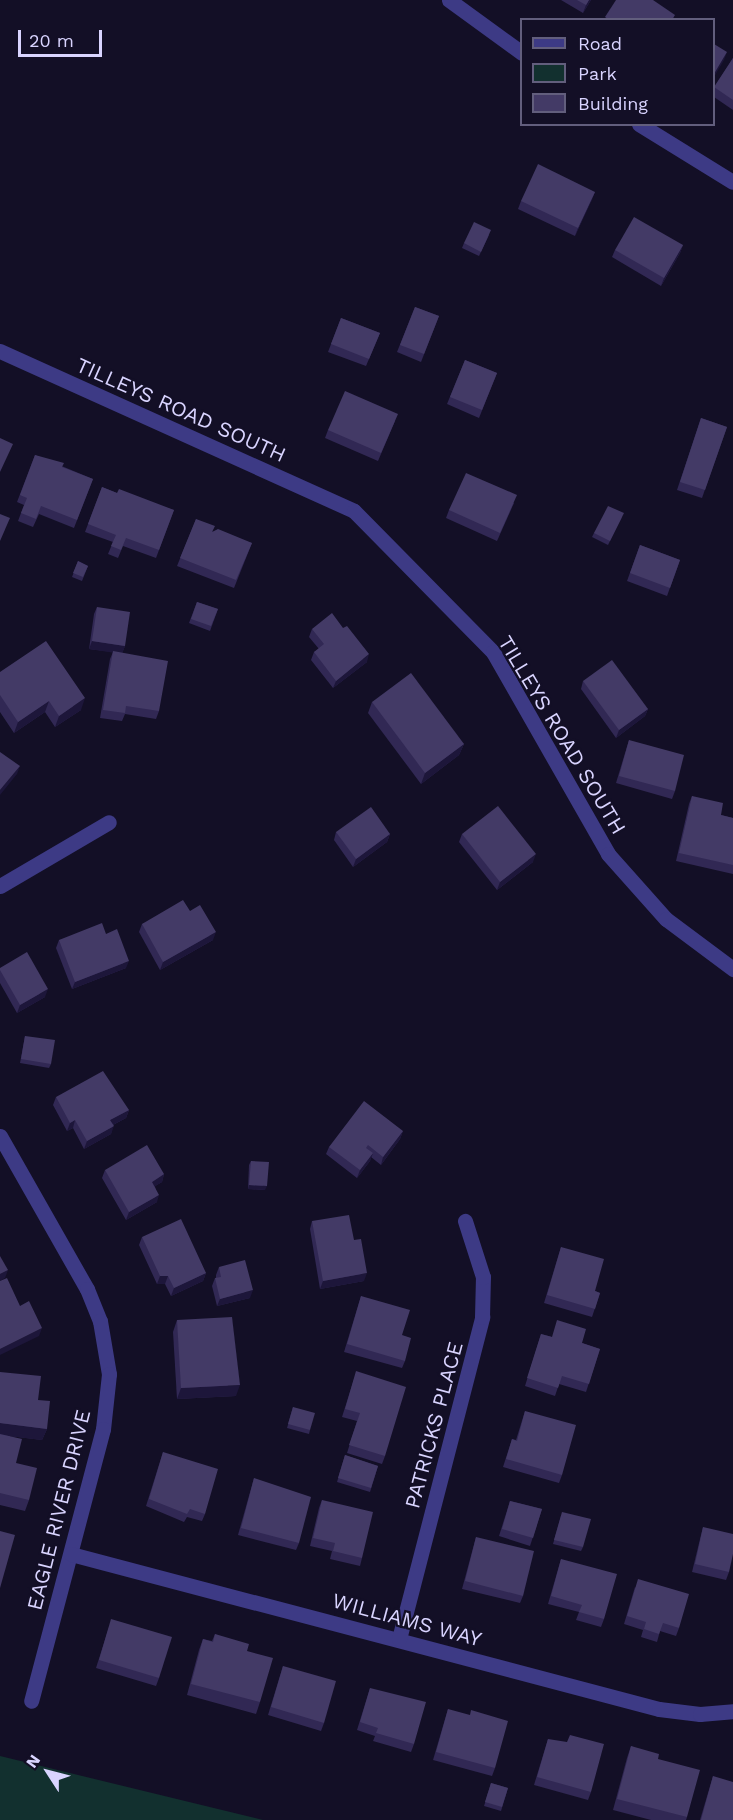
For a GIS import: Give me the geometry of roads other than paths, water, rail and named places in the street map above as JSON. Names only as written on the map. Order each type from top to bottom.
[{"type":"street","points":[[449,0],[520,52]]},
{"type":"street","points":[[642,126],[733,182]]},
{"type":"street","name":"TILLEYS ROAD SOUTH","points":[[0,351],[354,511],[492,652],[608,854],[666,919],[733,969]]},
{"type":"street","points":[[0,886],[109,822]]},
{"type":"street","name":"EAGLE RIVER DRIVE","points":[[2,1143],[87,1289],[107,1356],[105,1420],[31,1701]]},
{"type":"street","name":"PATRICKS PLACE","points":[[399,1639],[483,1317],[483,1277],[465,1221]]},
{"type":"street","name":"WILLIAMS WAY","points":[[71,1554],[659,1709],[700,1714],[733,1711]]}]
